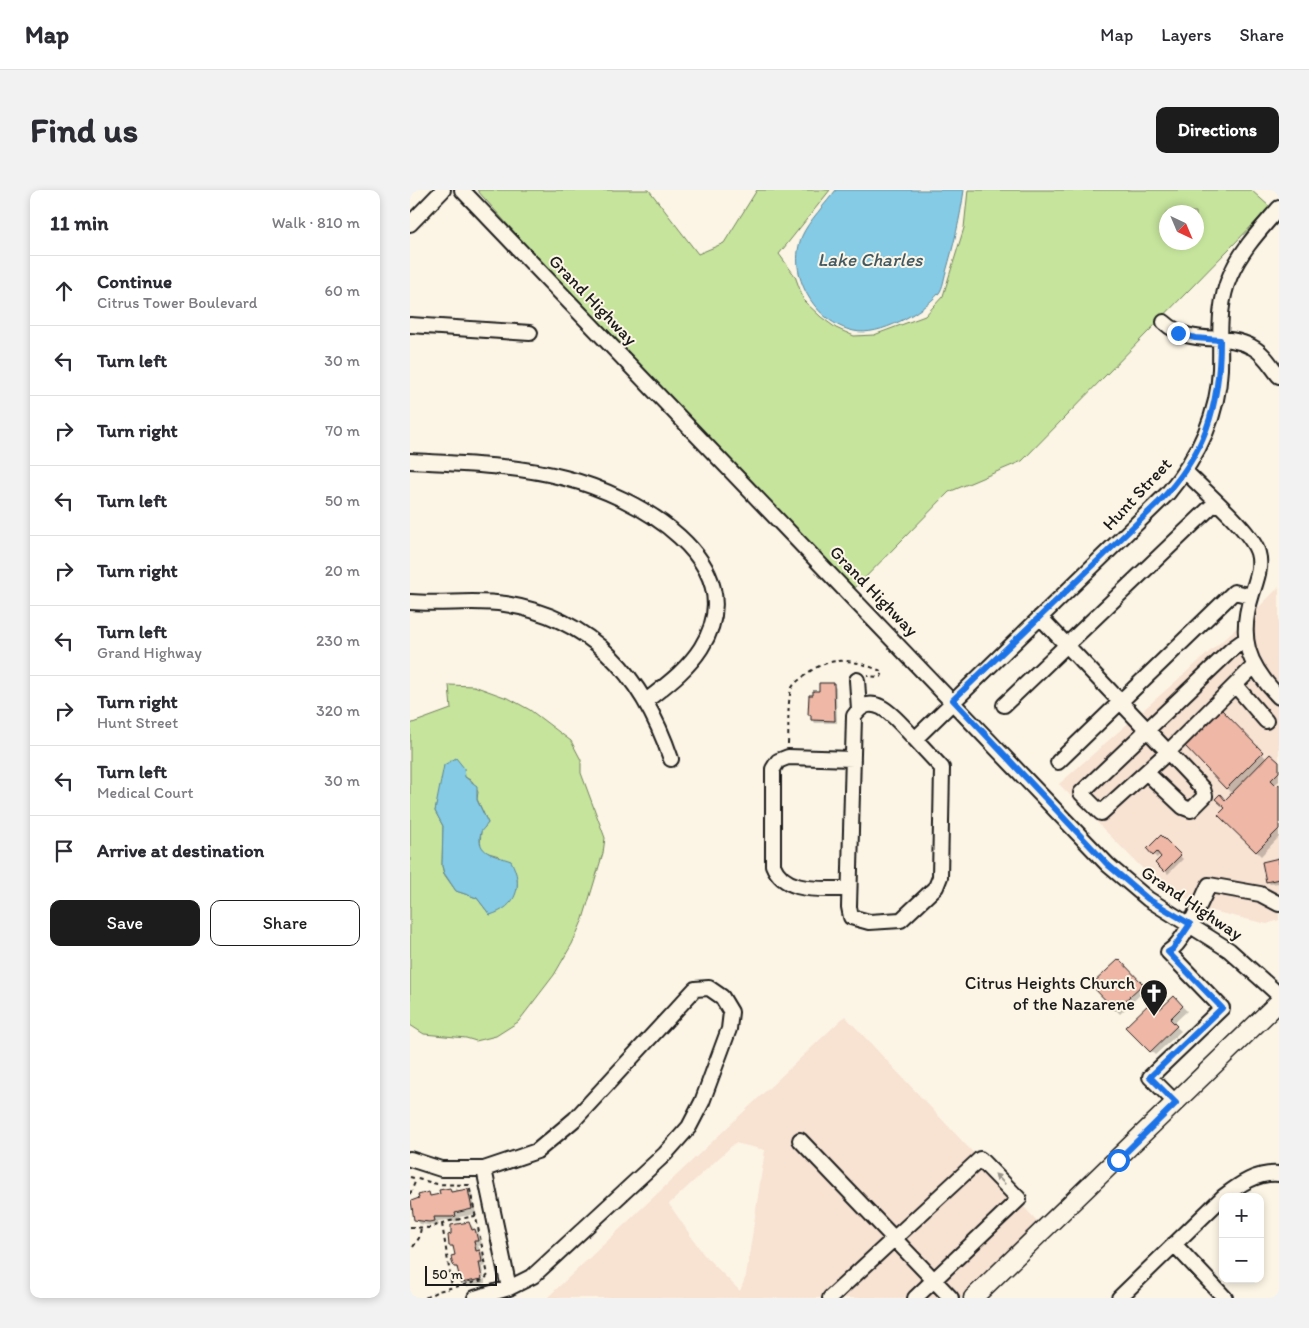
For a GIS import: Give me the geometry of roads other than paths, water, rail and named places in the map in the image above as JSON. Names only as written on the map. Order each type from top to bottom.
[{"type":"main road","points":[[973,1298],[1279,1002]]},
{"type":"street","points":[[410,224],[443,190]]},
{"type":"street","name":"Grand Highway","points":[[462,190],[953,700],[1108,865],[1148,899],[1229,950],[1279,995]]},
{"type":"street","name":"Hunt Street","points":[[915,739],[1163,498],[1185,471],[1198,449],[1213,413],[1218,385],[1221,309],[1230,276],[1249,244],[1279,208]]},
{"type":"street","points":[[1164,322],[1186,336],[1220,340],[1252,347],[1262,355],[1279,376]]},
{"type":"street","points":[[410,325],[530,333]]},
{"type":"street","points":[[410,461],[482,465],[566,478],[591,486],[646,512],[686,542],[704,564],[714,596],[713,617],[702,647],[692,660],[646,702]]},
{"type":"street","points":[[1185,471],[1250,538],[1258,553],[1259,570],[1245,620],[1246,639],[1254,666],[1279,697]]},
{"type":"street","points":[[1004,705],[1216,502]]},
{"type":"street","points":[[1058,762],[1234,592],[1251,596]]},
{"type":"street","points":[[410,602],[499,603],[549,616],[570,626],[606,651],[622,667],[646,702],[663,736],[671,759]]},
{"type":"street","points":[[1040,617],[1203,789],[1205,796],[1191,810],[1184,807],[1146,772]]},
{"type":"street","points":[[1246,639],[1232,649],[1148,731],[1081,792],[1101,813],[1168,752],[1254,666]]},
{"type":"street","points":[[859,709],[860,678]]},
{"type":"street","points":[[1235,685],[1266,720]]},
{"type":"street","points":[[866,704],[876,704],[885,708],[915,739],[942,768],[938,883],[905,918],[896,922],[869,922],[851,917],[849,889],[854,716],[866,704]]},
{"type":"street","points":[[849,889],[796,887],[776,872],[773,865],[773,769],[778,761],[788,757],[853,759]]},
{"type":"street","points":[[1176,1103],[1150,1077],[1222,1008],[1168,952],[1173,949],[1190,924],[1210,885],[1260,894],[1279,904]]},
{"type":"street","points":[[410,1159],[442,1169],[484,1169],[537,1150],[567,1125],[695,989],[709,988],[722,997],[731,1012],[729,1029],[702,1102],[689,1127],[665,1154],[533,1276],[509,1288],[475,1298]]},
{"type":"street","points":[[800,1140],[951,1298]]},
{"type":"street","points":[[830,1298],[980,1159],[1019,1199],[915,1298]]},
{"type":"street","points":[[484,1169],[509,1288]]},
{"type":"street","points":[[1229,1193],[1253,1178],[1264,1174],[1279,1174]]},
{"type":"street","points":[[1119,1298],[1219,1201]]},
{"type":"street","points":[[1174,1244],[1224,1298]]},
{"type":"water","name":"Lake Charles","points":[[836,190],[964,190],[952,251],[939,293],[912,315],[888,327],[864,332],[840,326],[827,318],[816,307],[807,295],[801,281],[798,251],[802,236]]},
{"type":"water","points":[[456,758],[464,768],[465,777],[477,786],[477,800],[488,823],[481,832],[481,845],[493,855],[511,861],[517,878],[516,894],[512,901],[506,907],[490,915],[477,898],[456,891],[444,873],[442,866],[443,826],[435,811],[444,765]]},
{"type":"place","name":"Citrus Heights Church of the Nazarene","points":[[1154,1017]]}]
